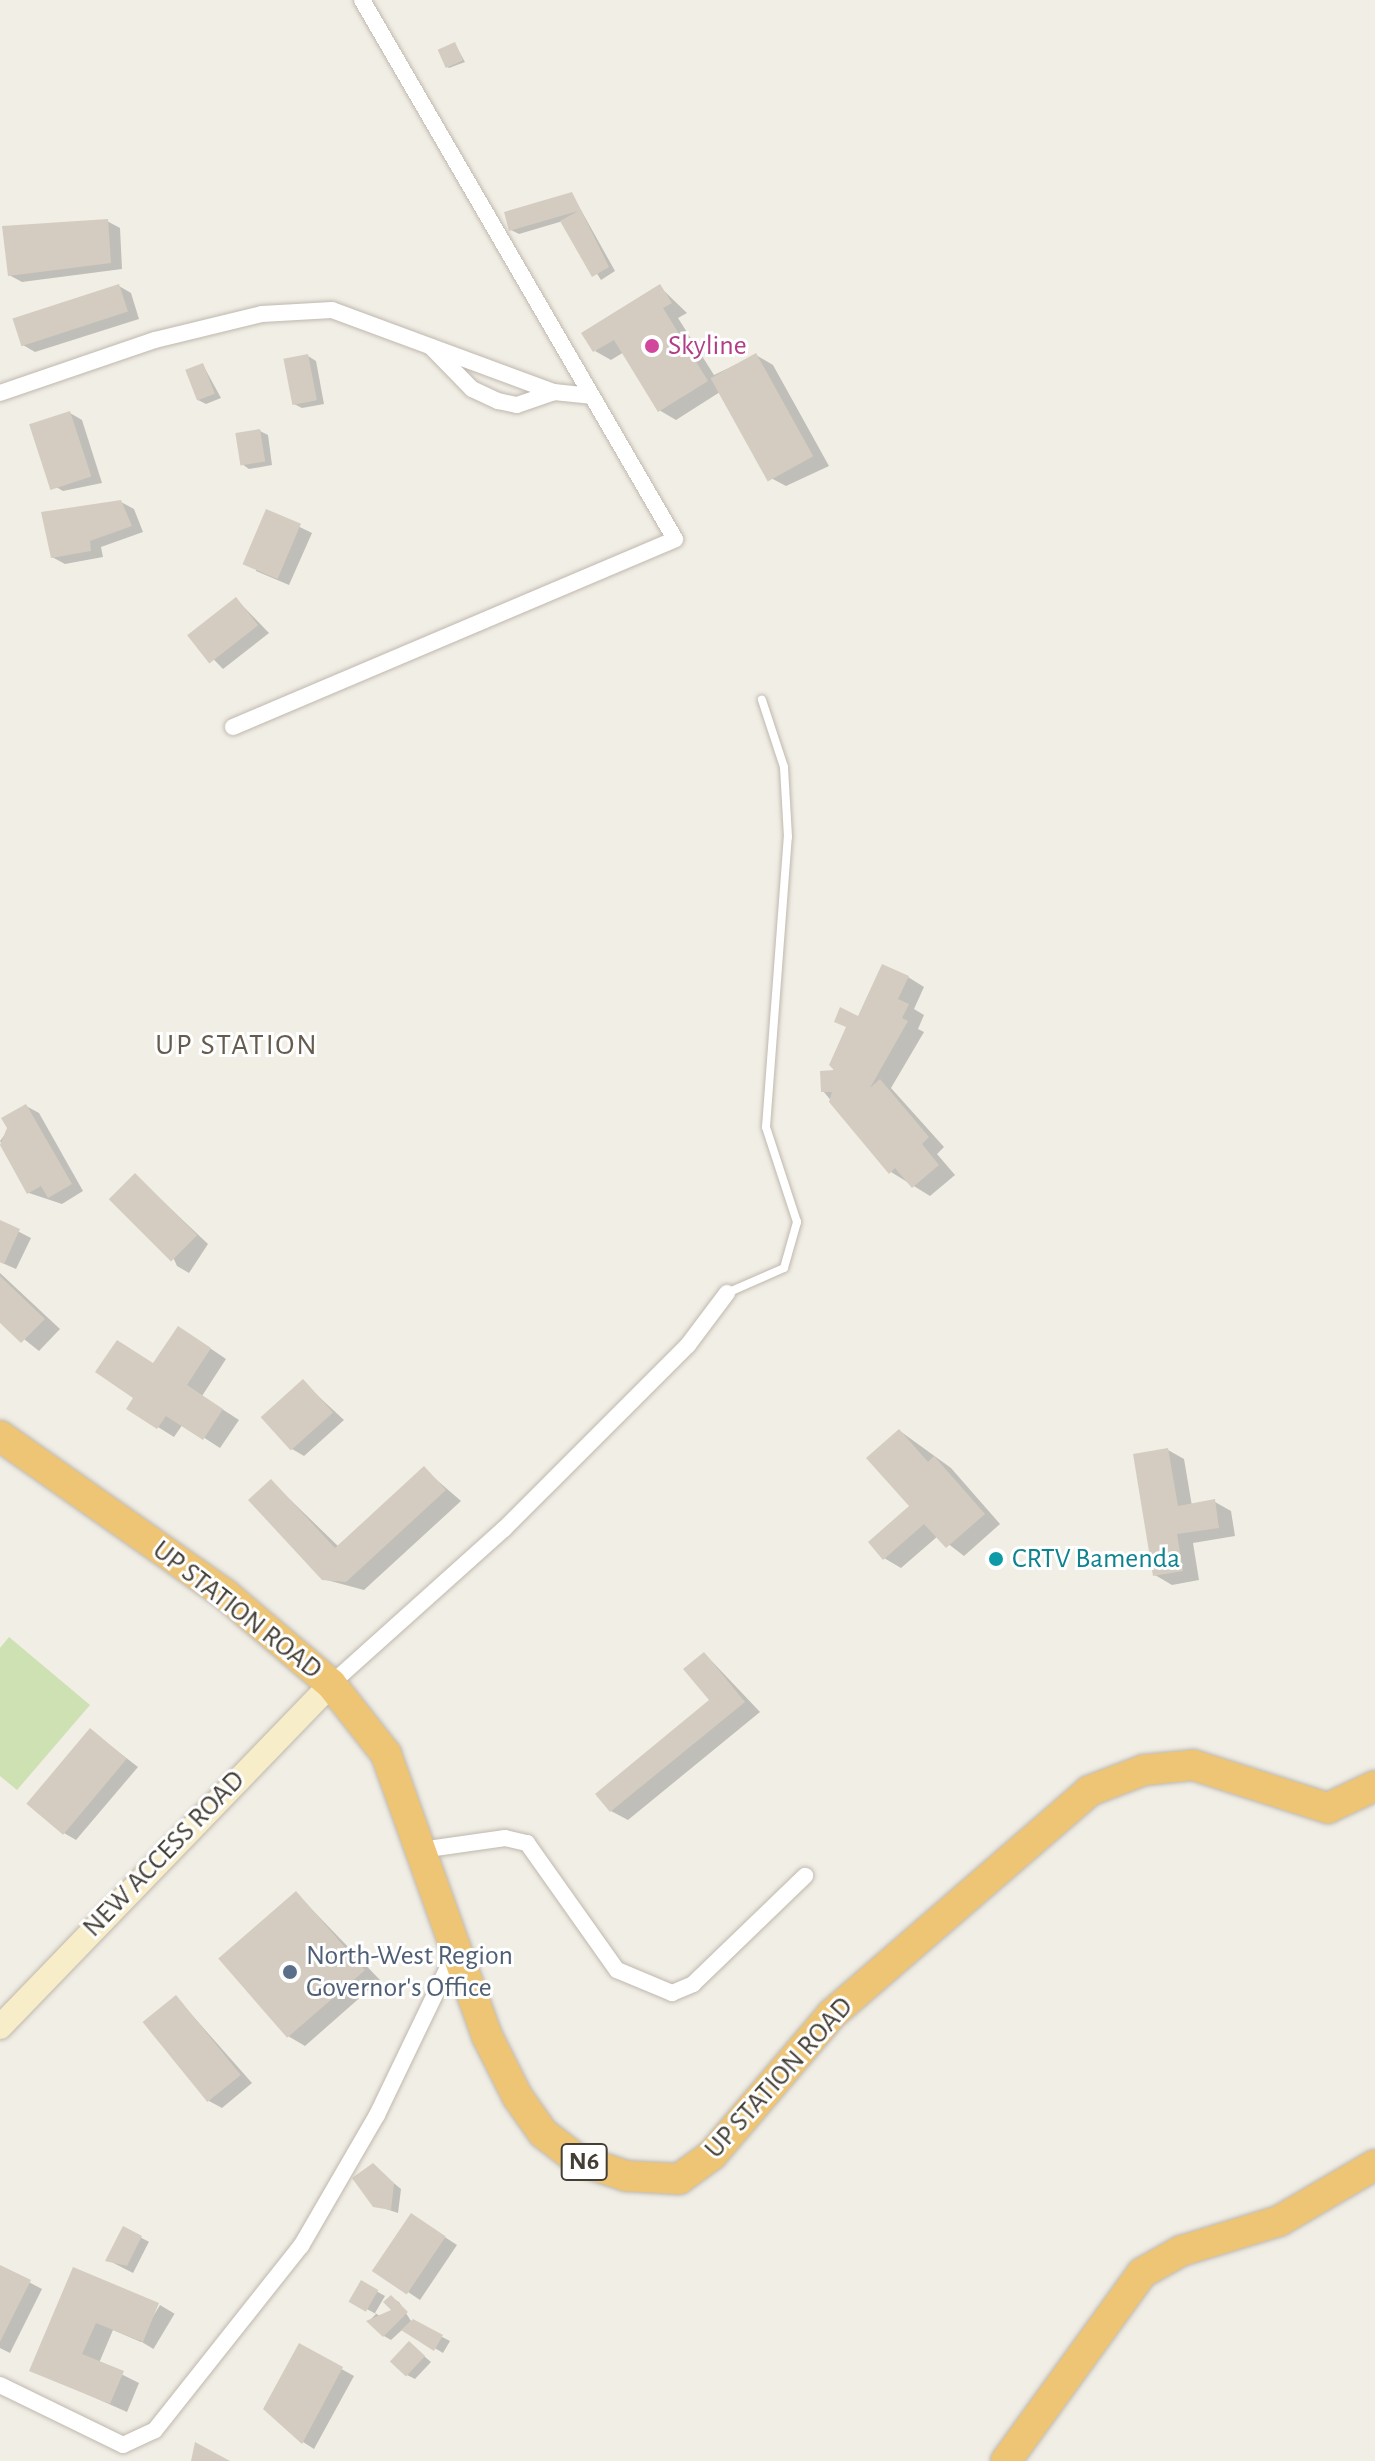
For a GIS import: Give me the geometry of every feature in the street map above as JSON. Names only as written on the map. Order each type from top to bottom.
[{"type":"highway","name":"UP STATION ROAD","points":[[0,1436],[226,1595],[331,1684],[386,1754],[487,2036],[543,2133],[578,2160],[614,2172],[679,2179],[712,2155],[832,2014],[1089,1791],[1144,1770],[1193,1765],[1328,1808],[1375,1786]]},
{"type":"highway","points":[[1006,2461],[1142,2273],[1181,2251],[1279,2221],[1375,2165]]},
{"type":"main road","name":"NEW ACCESS ROAD","points":[[0,2027],[331,1684]]},
{"type":"street","points":[[233,727],[675,539],[362,0]]},
{"type":"street","points":[[0,393],[155,340],[262,314],[332,310],[554,392],[591,396]]},
{"type":"street","points":[[431,347],[464,383],[498,401],[517,405],[554,392]]},
{"type":"street","points":[[331,1684],[515,1518],[688,1345],[727,1293]]},
{"type":"street","points":[[421,1850],[505,1838],[527,1843],[617,1970],[672,1993],[693,1984],[805,1876]]},
{"type":"street","points":[[0,2385],[123,2445],[155,2430],[301,2246],[377,2115],[456,1950]]},
{"type":"lane","points":[[727,1293],[784,1268],[797,1222],[766,1127],[788,837],[784,767],[762,700]]},
{"type":"green space","points":[[9,1637],[90,1705],[17,1790],[0,1776],[0,1648]]},
{"type":"building","points":[[455,42],[463,60],[446,68],[438,50]]},
{"type":"building","points":[[572,192],[609,267],[592,277],[560,221],[578,211],[509,231],[504,212]]},
{"type":"building","points":[[108,219],[111,263],[8,276],[2,226]]},
{"type":"building","points":[[119,284],[128,312],[21,346],[12,319]]},
{"type":"building","name":"Skyline","points":[[660,284],[672,303],[663,308],[708,381],[658,412],[614,340],[593,352],[581,333]]},
{"type":"building","points":[[756,353],[813,456],[768,481],[711,378]]},
{"type":"building","points":[[308,354],[317,400],[292,405],[283,359]]},
{"type":"building","points":[[203,363],[215,394],[197,401],[185,370]]},
{"type":"building","points":[[70,411],[91,477],[50,490],[29,424]]},
{"type":"building","points":[[260,429],[265,462],[240,466],[235,433]]},
{"type":"building","points":[[121,500],[132,526],[90,541],[91,551],[51,558],[41,512]]},
{"type":"building","points":[[266,509],[301,524],[278,579],[243,564]]},
{"type":"building","points":[[236,597],[258,625],[209,664],[187,635]]},
{"type":"building","points":[[882,964],[909,976],[898,999],[909,1004],[902,1018],[908,1021],[870,1088],[880,1079],[929,1137],[922,1144],[939,1165],[912,1188],[895,1168],[889,1174],[829,1102],[832,1092],[821,1092],[820,1071],[834,1070],[829,1065],[846,1027],[834,1022],[840,1007],[858,1016]]},
{"type":"building","points":[[26,1104],[72,1184],[48,1198],[41,1186],[27,1194],[0,1145],[7,1128],[1,1118]]},
{"type":"building","points":[[135,1173],[197,1235],[171,1261],[109,1199]]},
{"type":"building","points":[[0,1220],[20,1229],[4,1264],[0,1262]]},
{"type":"building","points":[[0,1276],[45,1319],[21,1343],[0,1323]]},
{"type":"building","points":[[178,1326],[211,1348],[187,1385],[223,1409],[203,1440],[166,1416],[157,1429],[126,1409],[133,1398],[95,1372],[117,1340],[153,1363]]},
{"type":"building","points":[[303,1379],[333,1412],[291,1451],[261,1417]]},
{"type":"building","points":[[899,1429],[928,1462],[934,1456],[985,1514],[946,1548],[924,1524],[883,1560],[868,1542],[909,1506],[866,1458]]},
{"type":"building","points":[[1168,1448],[1178,1506],[1215,1499],[1219,1528],[1177,1534],[1183,1571],[1153,1576],[1133,1454]]},
{"type":"building","points":[[424,1466],[446,1490],[346,1582],[322,1580],[248,1500],[271,1479],[335,1548]]},
{"type":"building","points":[[704,1652],[745,1702],[610,1812],[595,1794],[709,1700],[683,1669]]},
{"type":"building","points":[[90,1728],[127,1759],[63,1835],[26,1804]]},
{"type":"building","points":[[296,1891],[365,1970],[287,2038],[218,1959]]},
{"type":"building","points":[[176,1995],[241,2075],[207,2102],[143,2022]]},
{"type":"building","points":[[373,2163],[394,2183],[391,2210],[373,2207],[352,2178]]},
{"type":"building","points":[[411,2213],[446,2236],[407,2295],[372,2271]]},
{"type":"building","points":[[123,2226],[142,2236],[127,2266],[105,2261]]},
{"type":"building","points":[[0,2265],[31,2280],[0,2342]]},
{"type":"building","points":[[73,2267],[159,2303],[143,2342],[96,2323],[82,2354],[124,2371],[110,2404],[29,2371]]},
{"type":"building","points":[[361,2280],[378,2290],[366,2312],[348,2302]]},
{"type":"building","points":[[391,2295],[408,2312],[383,2337],[366,2321],[391,2310],[383,2302]]},
{"type":"building","points":[[413,2319],[443,2335],[434,2351],[401,2330]]},
{"type":"building","points":[[409,2341],[425,2356],[406,2376],[390,2361]]},
{"type":"building","points":[[299,2343],[343,2367],[302,2444],[263,2409]]},
{"type":"building","points":[[195,2442],[230,2461],[191,2461]]},
{"type":"place","name":"Skyline","points":[[652,346]]},
{"type":"place","name":"CRTV Bamenda","points":[[996,1559]]},
{"type":"place","name":"North-West Region Governor's Office","points":[[290,1972]]},
{"type":"district","name":"UP STATION","points":[[237,1045]]}]
